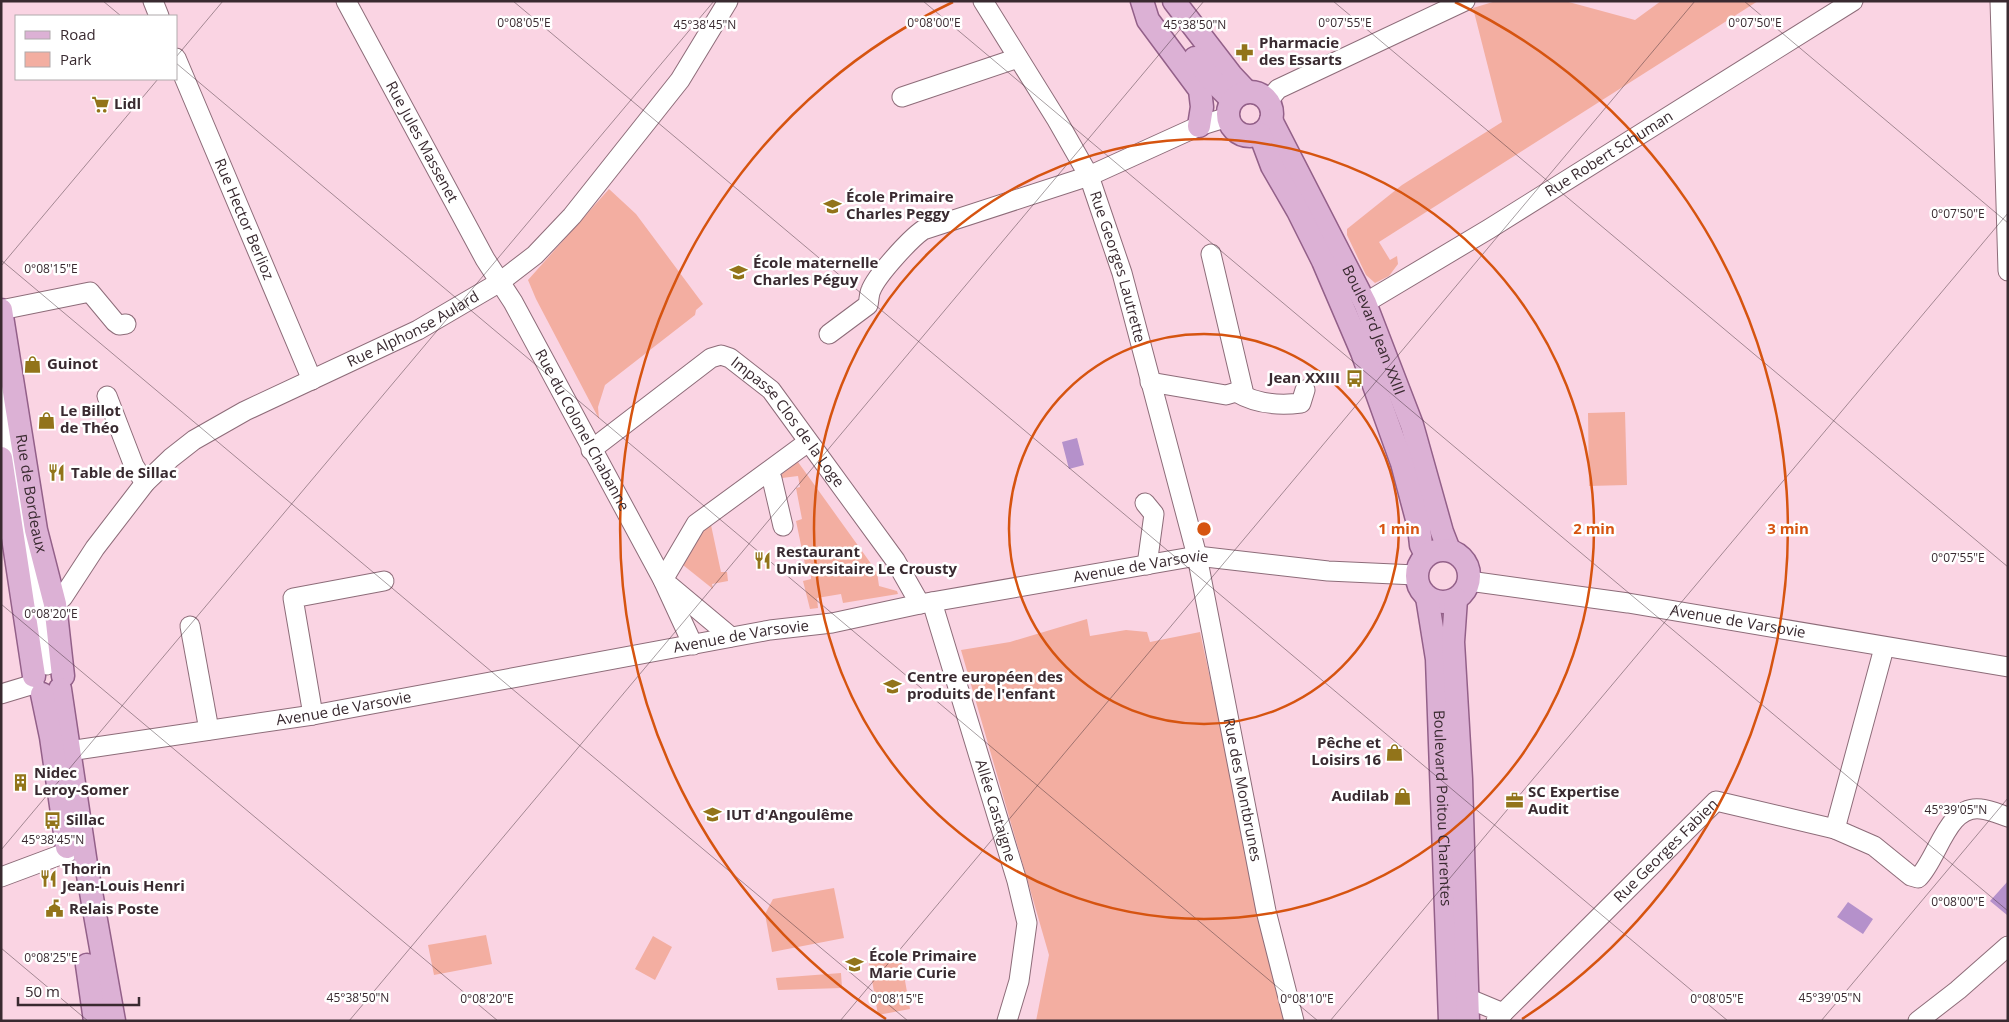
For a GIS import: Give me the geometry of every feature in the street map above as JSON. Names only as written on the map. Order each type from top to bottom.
[{"type":"main road","points":[[1143,1],[1179,36],[1212,81],[1236,103]]},
{"type":"main road","points":[[1143,1],[1148,20],[1200,90],[1202,107],[1199,126]]},
{"type":"main road","points":[[1174,1],[1231,75],[1236,103],[1230,124],[1240,134],[1246,136],[1266,118],[1259,94],[1236,103]]},
{"type":"main road","name":"Boulevard Jean XXIII","points":[[1266,118],[1365,303],[1412,425],[1442,532],[1449,550]]},
{"type":"main road","name":"Boulevard Jean XXIII","points":[[1266,118],[1272,166],[1298,211],[1323,261],[1362,352],[1402,463],[1419,527],[1421,565]]},
{"type":"main road","name":"Rue de Bordeaux","points":[[1,310],[36,530],[55,604],[46,681],[69,751],[107,1017]]},
{"type":"main road","name":"Rue de Bordeaux","points":[[1,458],[46,681],[51,737],[68,852],[107,1017]]},
{"type":"main road","points":[[1449,550],[1456,553],[1467,565],[1462,590],[1441,602],[1427,597],[1417,583],[1421,565],[1433,551],[1449,550]]},
{"type":"main road","name":"Boulevard Poitou Charentes","points":[[1462,590],[1453,642],[1461,778],[1468,1021]]},
{"type":"main road","name":"Boulevard Poitou Charentes","points":[[1427,597],[1437,659],[1450,1021]]},
{"type":"street","points":[[152,1],[159,15]]},
{"type":"street","name":"Rue Jules Massenet","points":[[346,1],[500,282]]},
{"type":"street","name":"Rue Alphonse Aulard","points":[[55,604],[63,597],[96,548],[145,483],[171,458],[218,425],[418,330],[500,282],[535,255],[572,216],[680,80],[728,1]]},
{"type":"street","name":"Rue Georges Lautrette","points":[[983,1],[1089,176],[1122,273],[1197,556]]},
{"type":"street","points":[[1266,118],[1278,89],[1465,1]]},
{"type":"street","name":"Rue Robert Schuman","points":[[1365,303],[1489,229],[1853,1]]},
{"type":"street","points":[[2000,1],[2008,271]]},
{"type":"street","points":[[902,97],[1018,58]]},
{"type":"street","name":"Rue Hector Berlioz","points":[[178,63],[312,380]]},
{"type":"street","points":[[829,334],[868,306],[871,289],[900,252],[915,236],[924,230],[1089,176],[1199,126],[1236,103]]},
{"type":"street","points":[[1150,382],[1226,395],[1244,390],[1211,254]]},
{"type":"street","name":"Rue du Colonel Chabanne","points":[[500,282],[663,580],[693,644]]},
{"type":"street","points":[[1,310],[90,292],[114,322],[119,325],[126,324]]},
{"type":"street","name":"Impasse Clos de la Loge","points":[[591,450],[711,358],[721,355],[730,358],[770,390],[926,603]]},
{"type":"street","points":[[1,384],[46,681],[1,694]]},
{"type":"street","points":[[1236,392],[1248,400],[1279,406],[1301,403],[1305,390]]},
{"type":"street","points":[[107,396],[134,466],[145,483]]},
{"type":"street","points":[[663,580],[696,524],[808,442]]},
{"type":"street","points":[[768,472],[772,479],[783,526]]},
{"type":"street","points":[[1145,503],[1154,514],[1147,565]]},
{"type":"street","name":"Avenue de Varsovie","points":[[69,751],[313,715],[731,637],[832,623],[926,603],[1197,556],[1328,571],[1421,565]]},
{"type":"street","name":"Rue des Montbrunes","points":[[1197,556],[1266,911],[1294,1021]]},
{"type":"street","name":"Rue du Colonel Chabanne","points":[[663,580],[731,637]]},
{"type":"street","points":[[313,715],[293,598],[384,582]]},
{"type":"street","name":"Avenue de Varsovie","points":[[1462,590],[1566,587],[1884,648],[2008,668]]},
{"type":"street","name":"Allée Castaigne","points":[[926,603],[1017,881],[1027,922],[1019,981],[1007,1021]]},
{"type":"street","points":[[190,626],[209,730]]},
{"type":"street","points":[[1884,648],[1835,829],[1874,846],[1911,876],[1918,878],[1925,871],[1951,823],[1964,811],[1980,809],[2008,817]]},
{"type":"street","name":"Rue Georges Fabien","points":[[1467,998],[1499,1017],[1716,801],[1835,829]]},
{"type":"street","points":[[1,877],[68,852]]},
{"type":"street","points":[[1918,1021],[1958,990],[2008,946]]},
{"type":"green space","points":[[1496,1],[1565,1],[1635,20],[1661,1],[1758,1],[1379,242],[1390,260],[1397,256],[1398,264],[1389,276],[1375,283],[1366,275],[1347,235],[1347,229],[1402,185],[1502,122],[1473,8]]},
{"type":"green space","points":[[609,189],[636,214],[703,304],[696,310],[695,315],[605,385],[598,407],[599,419],[536,299],[528,280]]},
{"type":"green space","points":[[1625,412],[1627,485],[1589,486],[1588,413]]},
{"type":"green space","points":[[798,462],[877,572],[879,586],[897,591],[898,594],[843,603],[841,594],[817,598],[818,608],[810,609],[803,581],[811,579],[811,574],[807,574],[796,521],[802,519],[796,488],[800,487],[798,476],[782,478],[782,474]]},
{"type":"green space","points":[[711,525],[721,572],[727,572],[728,581],[712,584],[713,589],[683,565],[704,530]]},
{"type":"green space","points":[[1087,619],[1090,636],[1126,630],[1147,632],[1150,642],[1200,632],[1285,1021],[1036,1021],[1049,955],[961,650],[1010,642]]},
{"type":"green space","points":[[834,888],[844,938],[772,952],[765,914],[773,899]]},
{"type":"green space","points":[[486,935],[492,964],[434,975],[428,945]]},
{"type":"green space","points":[[653,936],[672,947],[655,980],[635,969]]},
{"type":"green space","points":[[901,958],[910,1009],[878,1015],[869,963]]},
{"type":"green space","points":[[841,973],[842,988],[778,990],[776,978]]},
{"type":"shaded area","points":[[1077,438],[1084,465],[1069,469],[1062,442]]},
{"type":"shaded area","points":[[2008,881],[2008,914],[2007,915],[1990,901]]},
{"type":"shaded area","points":[[1848,902],[1873,919],[1863,934],[1837,917]]},
{"type":"place","name":"Pharmacie des Essarts","points":[[1245,52]]},
{"type":"place","name":"Lidl","points":[[100,104]]},
{"type":"place","name":"École Primaire Charles Peggy","points":[[832,206]]},
{"type":"place","name":"École maternelle Charles Péguy","points":[[739,272]]},
{"type":"place","name":"Guinot","points":[[33,364]]},
{"type":"place","name":"Jean XXIII","points":[[1354,378]]},
{"type":"place","name":"Le Billot de Théo","points":[[46,420]]},
{"type":"place","name":"Table de Sillac","points":[[57,473]]},
{"type":"place","name":"Restaurant Universitaire Le Crousty","points":[[762,561]]},
{"type":"place","name":"Centre européen des produits de l'enfant","points":[[893,686]]},
{"type":"place","name":"Pêche et Loisirs 16","points":[[1395,752]]},
{"type":"place","name":"Nidec Leroy-Somer","points":[[20,782]]},
{"type":"place","name":"Audilab","points":[[1403,796]]},
{"type":"place","name":"SC Expertise Audit","points":[[1514,801]]},
{"type":"place","name":"IUT d'Angoulême","points":[[712,815]]},
{"type":"place","name":"Sillac","points":[[52,820]]},
{"type":"place","name":"Thorin Jean-Louis Henri","points":[[48,878]]},
{"type":"place","name":"Relais Poste","points":[[55,909]]},
{"type":"place","name":"École Primaire Marie Curie","points":[[855,965]]}]
